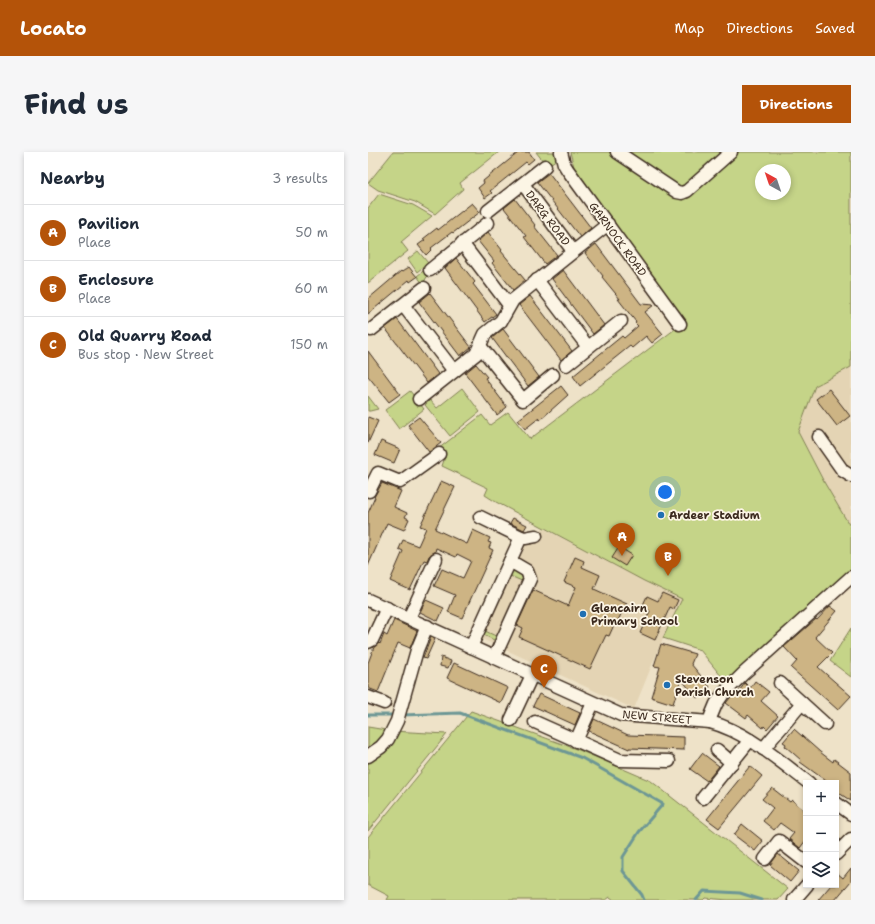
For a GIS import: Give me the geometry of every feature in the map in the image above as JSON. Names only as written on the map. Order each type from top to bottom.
[{"type":"street","name":"GARNOCK ROAD","points":[[561,152],[567,170],[680,324]]},
{"type":"street","points":[[617,152],[677,192],[682,193],[687,191],[730,152]]},
{"type":"street","name":"DARG ROAD","points":[[430,270],[462,243],[523,184],[545,166]]},
{"type":"street","name":"DARG ROAD","points":[[523,184],[573,251]]},
{"type":"street","name":"DARG ROAD","points":[[419,399],[476,354],[485,334],[501,321],[513,300],[608,224]]},
{"type":"street","points":[[462,243],[509,305]]},
{"type":"street","points":[[537,280],[588,347]]},
{"type":"street","points":[[371,330],[424,288]]},
{"type":"street","points":[[403,305],[454,371]]},
{"type":"street","points":[[566,365],[621,321]]},
{"type":"street","points":[[480,346],[523,400],[553,375]]},
{"type":"street","points":[[818,437],[843,471],[851,476]]},
{"type":"street","points":[[368,490],[369,491],[378,473],[400,482],[439,454]]},
{"type":"street","points":[[480,517],[521,537],[525,538],[536,536]]},
{"type":"street","points":[[471,647],[521,537]]},
{"type":"street","points":[[409,618],[436,559]]},
{"type":"street","points":[[494,658],[530,579],[527,571],[510,561]]},
{"type":"street","points":[[710,722],[716,704],[723,694],[743,674],[851,577]]},
{"type":"street","name":"NEW STREET","points":[[368,600],[616,713],[629,716],[710,722],[733,730],[750,740],[805,780]]},
{"type":"street","points":[[368,642],[372,640],[387,608]]},
{"type":"street","points":[[368,756],[381,747],[388,739],[399,716],[417,650],[427,626]]},
{"type":"street","points":[[511,720],[532,675]]},
{"type":"street","points":[[780,683],[825,724]]},
{"type":"street","points":[[368,697],[384,703]]},
{"type":"street","points":[[576,741],[593,702]]},
{"type":"street","points":[[763,750],[802,703]]},
{"type":"street","points":[[534,722],[620,760],[669,761]]},
{"type":"street","points":[[703,798],[750,740]]},
{"type":"street","points":[[717,750],[732,762]]},
{"type":"street","points":[[838,852],[851,839]]},
{"type":"street","points":[[765,859],[779,841],[803,860]]},
{"type":"street","points":[[794,900],[804,888]]},
{"type":"shaded area","points":[[851,367],[851,528],[824,482],[798,432],[815,386]]},
{"type":"shaded area","name":"Glencairn Primary School","points":[[543,528],[644,581],[682,599],[663,638],[634,709],[480,638],[521,548],[538,538]]},
{"type":"green space","points":[[393,152],[499,152],[460,183],[463,189],[435,214],[415,202],[378,190],[368,183]]},
{"type":"green space","points":[[536,152],[555,152],[557,159],[547,166]]},
{"type":"green space","points":[[570,152],[851,152],[851,367],[815,386],[798,432],[824,482],[851,528],[851,571],[726,682],[700,650],[663,638],[682,599],[644,581],[496,502],[485,495],[488,488],[442,466],[445,457],[438,449],[482,415],[490,425],[508,412],[530,439],[683,323],[669,299],[574,167]]},
{"type":"green space","points":[[379,194],[413,205],[432,216],[401,242],[408,251],[368,283],[368,208]]},
{"type":"green space","points":[[418,251],[428,263],[417,272],[408,259]]},
{"type":"green space","points":[[427,268],[430,271],[423,284],[417,276]]},
{"type":"green space","points":[[462,388],[480,412],[450,436],[425,405],[430,400],[437,408]]},
{"type":"green space","points":[[410,391],[424,409],[399,429],[385,410]]},
{"type":"green space","points":[[368,396],[378,409],[368,411]]},
{"type":"green space","points":[[517,570],[523,573],[524,582],[508,575]]},
{"type":"green space","points":[[851,628],[851,677],[830,661]]},
{"type":"green space","points":[[483,630],[498,637],[496,641],[482,634]]},
{"type":"green space","points":[[471,711],[579,750],[651,781],[788,889],[778,900],[728,900],[705,898],[703,900],[614,900],[610,897],[606,900],[387,900],[389,896],[368,885],[368,837]]},
{"type":"green space","points":[[368,727],[392,731],[447,734],[368,831]]},
{"type":"building","points":[[519,152],[529,152],[534,159],[528,164],[526,162],[490,191],[492,193],[485,198],[478,188],[484,183],[483,181]]},
{"type":"building","points":[[549,173],[591,228],[580,237],[537,182]]},
{"type":"building","points":[[515,199],[557,255],[545,264],[524,237],[526,236],[504,208]]},
{"type":"building","points":[[472,203],[480,212],[431,248],[432,249],[426,255],[418,245],[425,240],[423,239],[437,228],[438,230]]},
{"type":"building","points":[[488,232],[502,250],[501,251],[525,280],[513,290],[492,263],[494,261],[478,241]]},
{"type":"building","points":[[596,244],[641,304],[654,305],[645,312],[663,334],[652,343],[646,336],[632,348],[630,346],[580,386],[573,376],[622,336],[624,338],[638,326],[618,299],[620,299],[585,253]]},
{"type":"building","points":[[456,258],[475,282],[473,284],[496,314],[485,322],[445,268]]},
{"type":"building","points":[[409,267],[417,277],[410,282],[409,280],[368,314],[368,299],[401,271],[402,272]]},
{"type":"building","points":[[563,270],[604,325],[593,334],[552,279]]},
{"type":"building","points":[[430,293],[471,347],[460,356],[419,302]]},
{"type":"building","points":[[530,296],[572,351],[561,360],[519,305]]},
{"type":"building","points":[[397,319],[438,374],[427,383],[385,328]]},
{"type":"building","points":[[503,329],[539,377],[528,386],[492,338]]},
{"type":"building","points":[[368,351],[400,394],[389,402],[368,376]]},
{"type":"building","points":[[476,364],[487,377],[485,378],[507,407],[497,415],[465,373]]},
{"type":"building","points":[[561,386],[568,395],[540,420],[539,418],[525,429],[518,420]]},
{"type":"building","points":[[829,389],[850,416],[837,426],[816,399]]},
{"type":"building","points":[[368,417],[378,421],[368,443]]},
{"type":"building","points":[[419,417],[441,443],[429,452],[408,425]]},
{"type":"building","points":[[381,441],[400,449],[394,463],[375,455]]},
{"type":"building","points":[[441,481],[455,487],[435,529],[467,544],[473,530],[490,538],[488,542],[491,543],[489,548],[493,550],[462,618],[448,612],[455,595],[434,586],[442,569],[463,578],[471,561],[457,554],[456,557],[436,548],[435,552],[429,556],[427,561],[424,560],[410,590],[390,581],[403,551],[399,549],[403,540],[418,546],[426,528],[420,526]]},
{"type":"building","points":[[382,483],[401,491],[394,507],[407,513],[405,517],[409,519],[404,530],[387,523],[368,566],[368,513],[374,497]]},
{"type":"building","points":[[513,518],[527,525],[524,530],[510,523]]},
{"type":"building","points":[[619,547],[632,555],[625,566],[612,558]]},
{"type":"building","points":[[575,557],[584,561],[582,567],[600,575],[594,589],[627,604],[609,636],[606,635],[590,669],[519,637],[523,628],[517,625],[533,590],[568,606],[576,587],[564,582]]},
{"type":"building","points":[[662,593],[678,600],[674,609],[670,607],[655,640],[640,633],[650,611],[642,607],[647,596],[658,601]]},
{"type":"building","points":[[426,600],[444,608],[438,621],[420,612]]},
{"type":"building","points":[[830,606],[837,611],[815,637],[832,653],[818,667],[851,696],[838,710],[791,668],[797,661],[784,647],[816,619],[817,620]]},
{"type":"building","points":[[394,620],[417,631],[410,648],[398,643],[378,692],[368,688],[368,663],[374,647],[379,643],[380,644],[384,634],[387,636]]},
{"type":"building","points":[[431,637],[435,639],[426,659],[423,658]]},
{"type":"building","name":"Stevenson Parish Church","points":[[661,644],[695,654],[691,664],[710,687],[697,698],[681,679],[673,704],[651,697],[660,667],[654,666]]},
{"type":"building","points":[[441,657],[451,661],[448,668],[440,666]]},
{"type":"building","points":[[454,663],[508,688],[501,703],[447,678]]},
{"type":"building","points":[[755,681],[769,692],[761,701],[778,716],[767,729],[764,726],[763,728],[748,715],[746,718],[726,703],[735,692],[737,694],[745,683],[750,688]]},
{"type":"building","points":[[539,694],[580,713],[575,725],[533,706]]},
{"type":"building","points":[[594,719],[628,735],[684,737],[684,750],[629,749],[589,731]]},
{"type":"building","points":[[794,729],[833,762],[834,759],[851,772],[851,801],[839,793],[839,780],[825,780],[800,762],[801,760],[785,746],[786,744],[783,742]]},
{"type":"building","points":[[702,753],[719,766],[707,781],[690,769]]},
{"type":"building","points":[[750,766],[762,776],[719,828],[707,819]]},
{"type":"building","points":[[772,788],[790,802],[792,800],[803,809],[803,844],[800,848],[789,839],[794,833],[780,823],[774,830],[763,821],[773,808],[762,799]]},
{"type":"building","points":[[742,824],[763,841],[755,851],[734,835]]},
{"type":"building","points":[[778,854],[799,871],[790,882],[770,865]]},
{"type":"building","points":[[851,868],[851,881],[835,900],[818,900],[828,888],[839,888],[839,875],[843,878]]},
{"type":"waterway","points":[[402,715],[460,713],[582,758],[663,804],[639,832],[623,857],[623,871],[642,895],[644,900]]},
{"type":"waterway","points":[[368,715],[396,715]]},
{"type":"waterway","points":[[696,900],[704,891],[740,893],[762,900]]},
{"type":"place","name":"Ardeer Stadium","points":[[661,515]]},
{"type":"place","name":"Pavilion","points":[[622,556]]},
{"type":"place","name":"Enclosure","points":[[668,576]]},
{"type":"place","name":"Glencairn Primary School","points":[[583,614]]},
{"type":"place","name":"Stevenson Parish Church","points":[[667,685]]},
{"type":"place","name":"Old Quarry Road","points":[[544,688]]}]
